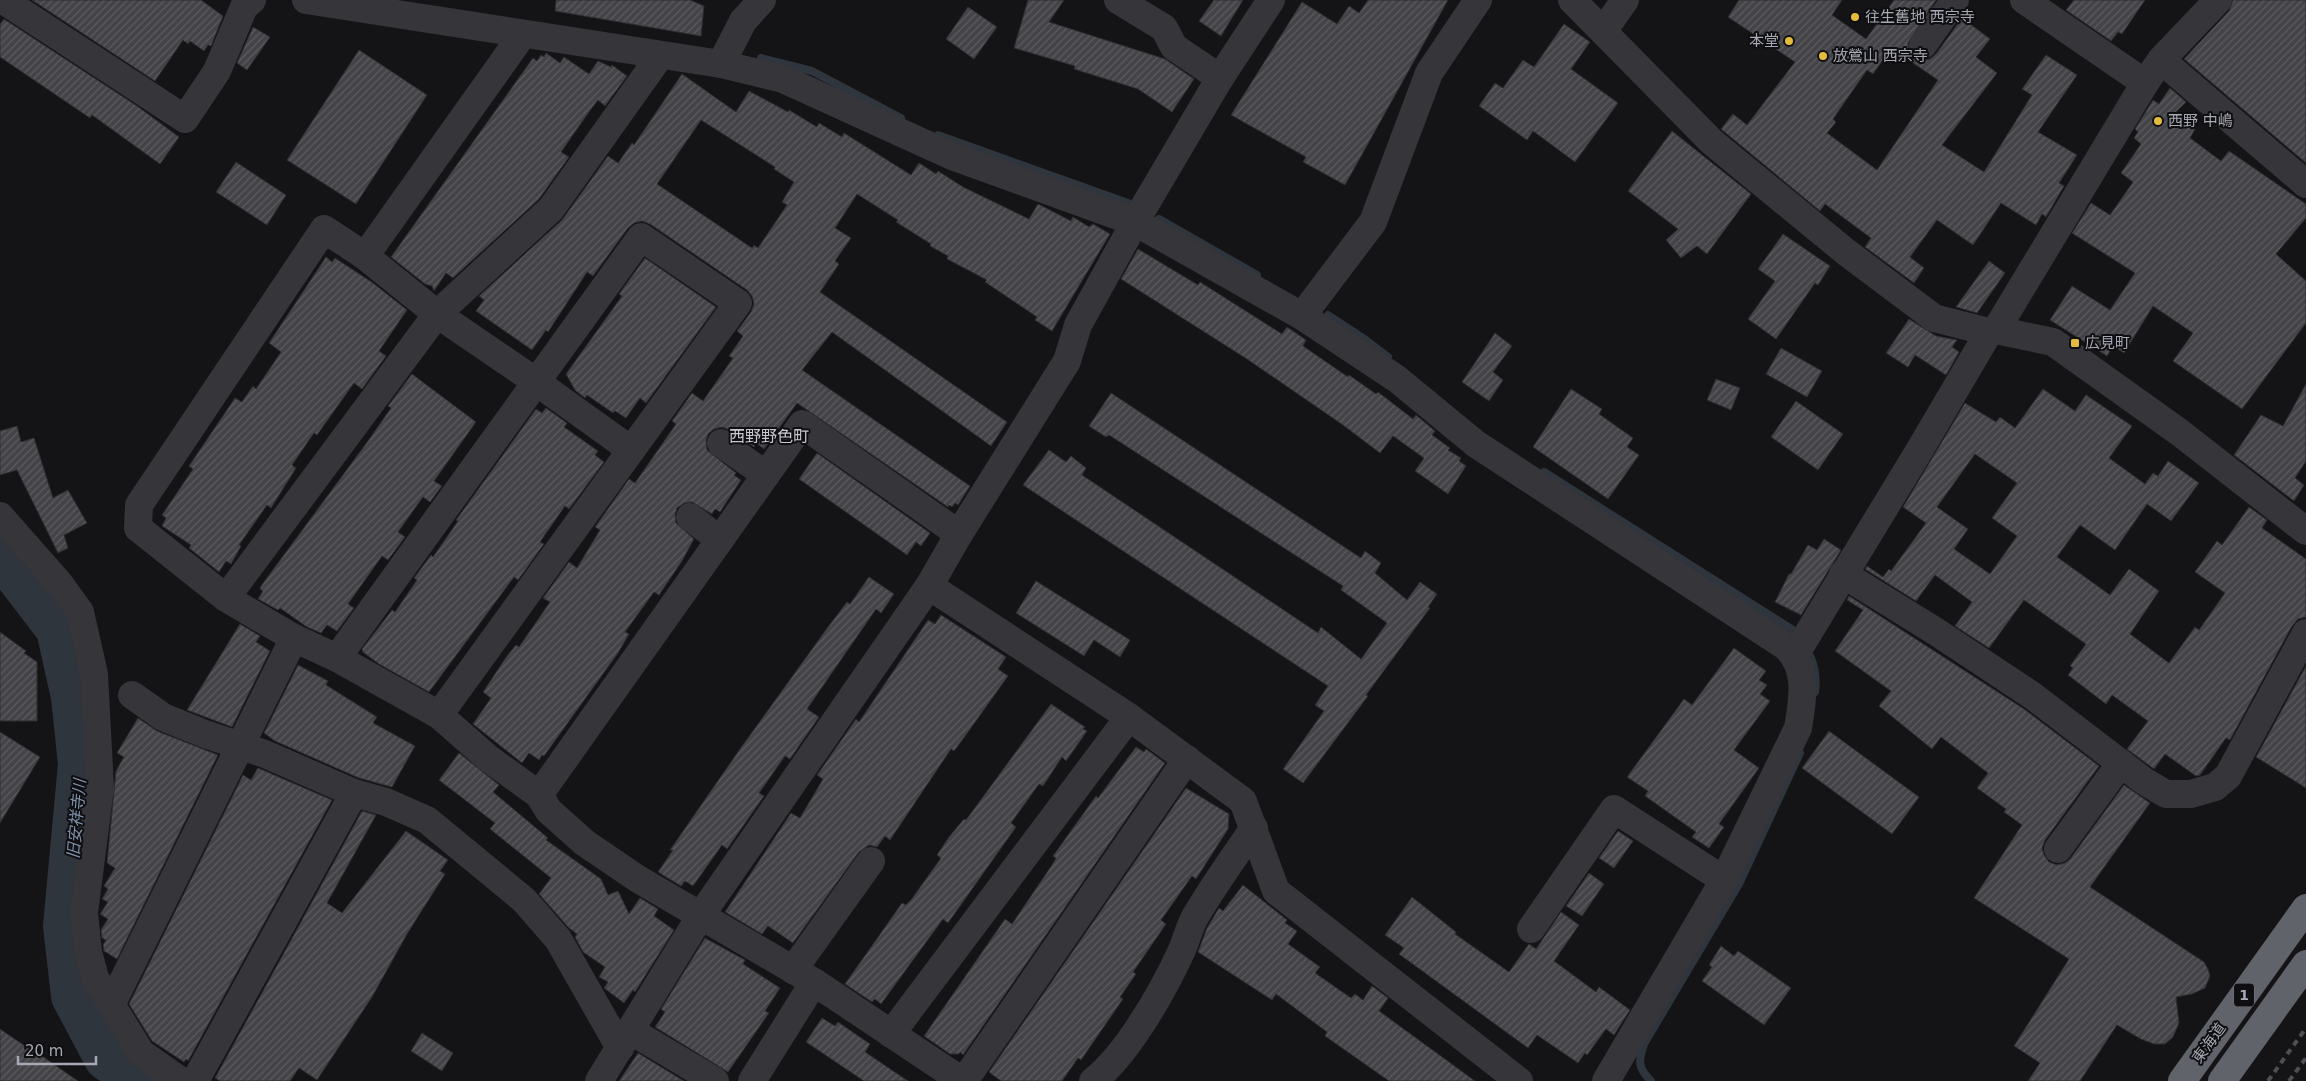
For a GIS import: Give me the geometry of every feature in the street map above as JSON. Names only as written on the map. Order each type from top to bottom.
[{"type":"highway","name":"東海道","points":[[2182,1081],[2306,908]]},
{"type":"highway","name":"1","points":[[2222,1081],[2306,964]]},
{"type":"street","points":[[3,0],[185,119],[217,71],[243,2]]},
{"type":"street","points":[[306,0],[721,64],[783,79],[952,156],[1135,222],[1302,316],[1397,379],[1476,444],[1778,642],[1802,645]]},
{"type":"street","points":[[721,64],[743,21],[762,0]]},
{"type":"street","points":[[1118,0],[1164,28],[1174,46],[1220,78]]},
{"type":"street","points":[[599,1081],[701,915],[929,586],[959,534],[1067,361],[1078,325],[1135,222],[1220,78],[1271,0]]},
{"type":"street","points":[[1302,316],[1373,222],[1429,73],[1478,0]]},
{"type":"street","points":[[1572,0],[1604,30],[1712,142],[1846,252],[1934,318],[2053,342],[2179,432],[2306,531]]},
{"type":"street","points":[[1604,30],[1626,0]]},
{"type":"street","points":[[1923,45],[1956,0]]},
{"type":"street","points":[[2024,0],[2145,83]]},
{"type":"street","points":[[1606,1081],[1724,880],[1798,728],[1803,700],[1802,645],[1843,574],[2145,83],[2161,60],[2218,0]]},
{"type":"street","points":[[365,256],[523,34]]},
{"type":"street","points":[[226,598],[437,314],[551,209],[660,56]]},
{"type":"street","points":[[2161,60],[2306,184]]},
{"type":"street","points":[[631,450],[535,380],[437,314],[365,256],[324,229],[139,505],[138,528],[226,598],[294,638],[337,658],[439,715],[488,758],[539,795],[549,811],[585,843],[638,879],[804,976],[963,1081],[1186,759]]},
{"type":"street","points":[[337,658],[535,380],[641,237],[738,303],[439,715]]},
{"type":"street","points":[[539,795],[802,424],[959,534]]},
{"type":"street","points":[[721,443],[766,475]]},
{"type":"street","points":[[0,516],[59,583],[80,612],[94,674],[100,788],[84,913],[88,952],[95,978],[141,1053],[181,1081]]},
{"type":"street","points":[[690,517],[720,540]]},
{"type":"street","points":[[1843,574],[1935,630],[2033,696],[2144,781],[2166,794],[2191,794],[2215,788],[2228,776],[2306,633]]},
{"type":"street","points":[[929,586],[1128,717],[1244,801],[1276,891],[1519,1081]]},
{"type":"street","points":[[107,999],[240,746],[294,638]]},
{"type":"street","points":[[132,695],[163,717],[265,754],[354,793],[386,802],[427,820],[524,900],[558,939],[625,1040],[715,1081]]},
{"type":"street","points":[[891,1034],[1128,717]]},
{"type":"street","points":[[2058,849],[2121,763]]},
{"type":"street","points":[[196,1081],[354,793]]},
{"type":"street","points":[[1531,929],[1614,810],[1724,880]]},
{"type":"street","points":[[1093,1081],[1104,1072],[1142,1022],[1181,952],[1194,919],[1254,828]]},
{"type":"street","points":[[752,1081],[804,976],[871,860]]},
{"type":"building","points":[[32,0],[201,0],[223,16],[211,46],[208,45],[204,51],[190,41],[188,44],[183,40],[155,81]]},
{"type":"building","points":[[556,0],[690,0],[704,6],[701,36],[555,11]]},
{"type":"building","points":[[1028,0],[1064,0],[1049,22],[1165,59],[1194,79],[1172,112],[1138,89],[1074,69],[1075,66],[1014,48]]},
{"type":"building","points":[[1214,0],[1243,0],[1221,36],[1199,21]]},
{"type":"building","points":[[1368,0],[1448,0],[1345,185],[1303,162],[1306,157],[1231,115],[1302,2],[1337,24],[1349,6],[1359,13]]},
{"type":"building","points":[[1739,0],[1842,0],[1832,15],[1866,39],[1894,0],[1936,0],[1908,43],[1909,51],[1914,57],[1922,61],[1930,59],[1936,54],[1962,18],[1990,39],[1976,57],[1997,73],[1942,145],[1984,172],[2032,95],[2022,89],[2046,55],[2077,75],[2038,132],[2077,155],[2059,183],[2064,186],[2046,217],[2042,214],[2036,225],[2001,203],[1973,245],[1937,220],[1910,257],[1924,268],[1914,283],[1865,247],[1871,238],[1825,204],[1820,211],[1721,129],[1733,114],[1747,125],[1795,62],[1728,17]],"holes":[[[1891,48],[1938,80],[1877,170],[1827,133],[1836,122],[1833,119],[1867,70],[1873,74]]]},
{"type":"building","points":[[2074,0],[2145,0],[2122,34],[2118,32],[2111,41],[2066,10]]},
{"type":"building","points":[[2233,0],[2306,0],[2306,163],[2184,59],[2229,11]]},
{"type":"building","points":[[968,7],[997,27],[974,59],[946,39]]},
{"type":"building","points":[[4,19],[137,106],[179,137],[160,164],[92,115],[90,118],[0,57],[0,24]]},
{"type":"building","points":[[1564,24],[1590,42],[1571,69],[1618,103],[1575,162],[1533,131],[1527,140],[1479,106],[1495,83],[1503,88],[1523,60],[1534,67]]},
{"type":"building","points":[[253,27],[270,37],[247,70],[237,63]]},
{"type":"building","points":[[359,50],[427,95],[356,204],[287,160]]},
{"type":"building","points":[[546,53],[560,63],[564,57],[589,74],[598,61],[611,67],[612,65],[627,76],[605,106],[598,100],[591,109],[561,152],[569,157],[539,199],[453,278],[446,273],[434,291],[432,286],[425,284],[391,257],[533,58],[537,61],[541,55],[544,57]]},
{"type":"building","points":[[682,74],[736,112],[749,91],[788,112],[789,110],[817,127],[819,123],[842,137],[844,133],[911,175],[919,163],[936,174],[938,171],[963,187],[1029,219],[1038,204],[1071,221],[1073,217],[1089,227],[1093,224],[1110,234],[1052,331],[1035,320],[1037,317],[985,282],[987,280],[947,259],[948,256],[930,246],[931,244],[896,222],[898,220],[857,194],[835,228],[851,238],[835,261],[839,264],[820,292],[1007,422],[991,446],[832,332],[802,370],[970,486],[958,505],[955,503],[952,507],[949,505],[948,507],[797,403],[764,449],[756,443],[754,447],[730,430],[722,427],[714,429],[708,434],[706,441],[707,450],[736,473],[734,475],[741,480],[720,512],[715,509],[712,514],[692,502],[684,503],[677,508],[675,515],[676,523],[694,539],[682,561],[659,595],[654,592],[625,632],[629,634],[618,653],[544,756],[542,755],[539,760],[529,753],[522,763],[473,724],[491,698],[483,692],[507,656],[516,645],[519,647],[550,602],[543,598],[569,562],[577,568],[600,530],[595,527],[629,479],[635,483],[676,424],[672,421],[692,393],[703,401],[733,358],[729,356],[743,336],[737,331],[751,312],[754,304],[752,296],[747,290],[650,224],[642,221],[634,223],[628,228],[593,276],[587,272],[548,332],[546,330],[532,350],[476,311],[484,300],[479,296],[562,220],[608,156],[618,163],[632,143],[634,145]],"holes":[[[701,120],[775,167],[774,169],[794,182],[782,202],[787,205],[758,248],[754,245],[752,248],[657,184]]]},
{"type":"building","points":[[2170,88],[2186,102],[2174,114],[2195,129],[2190,138],[2221,161],[2229,151],[2306,204],[2306,218],[2276,254],[2306,281],[2306,323],[2242,409],[2173,361],[2193,333],[2153,306],[2124,353],[2113,346],[2107,356],[2050,320],[2072,286],[2110,310],[2135,273],[2072,233],[2091,203],[2110,215],[2133,182],[2121,173],[2141,144],[2134,138],[2138,132],[2135,129],[2153,100],[2159,104]]},
{"type":"building","points":[[1672,131],[1751,194],[1707,254],[1697,246],[1681,258],[1666,240],[1678,229],[1628,191]]},
{"type":"building","points":[[236,162],[286,195],[267,225],[216,192]]},
{"type":"building","points":[[1783,234],[1830,266],[1818,285],[1815,283],[1776,339],[1748,319],[1775,281],[1758,269]]},
{"type":"building","points":[[1138,249],[1198,285],[1200,282],[1282,334],[1287,327],[1306,340],[1303,346],[1348,377],[1349,375],[1376,394],[1378,392],[1413,419],[1416,415],[1435,431],[1432,435],[1450,448],[1448,450],[1461,458],[1459,461],[1466,466],[1448,494],[1415,471],[1424,458],[1393,436],[1380,453],[1343,425],[1247,359],[1121,279]]},
{"type":"building","points":[[326,257],[332,262],[335,258],[373,283],[407,310],[379,351],[386,356],[362,389],[354,383],[317,435],[314,433],[292,465],[296,468],[271,508],[267,505],[239,545],[241,546],[231,564],[226,561],[219,572],[189,548],[191,545],[162,526],[166,518],[162,515],[193,469],[189,466],[235,398],[242,402],[253,386],[256,389],[281,352],[269,343]]},
{"type":"building","points":[[645,258],[716,307],[646,403],[640,398],[626,418],[615,411],[613,413],[587,395],[585,398],[575,390],[566,374],[622,296],[619,294]]},
{"type":"building","points":[[1989,261],[2005,273],[1977,313],[1956,307]]},
{"type":"building","points":[[1909,319],[1936,336],[1957,340],[1952,347],[1959,352],[1946,375],[1915,355],[1908,367],[1886,353]]},
{"type":"building","points":[[1495,333],[1512,346],[1493,372],[1503,380],[1489,401],[1462,382]]},
{"type":"building","points":[[1781,348],[1822,371],[1807,397],[1766,374]]},
{"type":"building","points":[[412,374],[476,422],[434,481],[442,486],[430,502],[423,497],[398,532],[405,537],[388,560],[382,556],[348,604],[354,608],[337,631],[327,625],[321,633],[307,627],[280,608],[278,610],[258,599],[263,591],[260,589],[261,586],[368,441],[391,408],[388,406]]},
{"type":"building","points":[[1716,379],[1740,388],[1731,410],[1707,400]]},
{"type":"building","points":[[2306,384],[2306,461],[2295,478],[2304,485],[2294,501],[2234,455],[2261,415],[2283,426]]},
{"type":"building","points":[[1571,389],[1602,409],[1599,414],[1633,438],[1627,447],[1639,455],[1608,499],[1533,447]]},
{"type":"building","points":[[2043,389],[2075,411],[2086,395],[2132,426],[2109,458],[2145,484],[2153,473],[2158,476],[2168,461],[2199,483],[2171,521],[2147,504],[2115,550],[2080,525],[2057,557],[2110,595],[2129,569],[2159,591],[2130,634],[2169,663],[2195,627],[2199,630],[2225,593],[2195,572],[2217,541],[2222,545],[2249,507],[2267,520],[2262,528],[2306,559],[2306,617],[2298,619],[2292,626],[2230,740],[2226,738],[2200,775],[2196,776],[2165,754],[2154,769],[2127,749],[2148,721],[2112,695],[2106,704],[2068,675],[2073,668],[2070,666],[2086,644],[2024,600],[1989,648],[1955,626],[1972,602],[1935,575],[1916,601],[1865,569],[1867,566],[1883,577],[1889,569],[1891,571],[1926,523],[1903,507],[1965,403],[1996,422],[2000,417],[2015,428]],"holes":[[[1975,454],[2017,483],[1992,518],[2017,536],[1990,574],[1954,549],[1968,529],[1937,507]]]},
{"type":"building","points":[[1111,393],[1361,558],[1365,551],[1381,563],[1375,573],[1407,600],[1420,582],[1437,594],[1428,607],[1430,608],[1366,695],[1368,696],[1303,783],[1283,769],[1324,711],[1315,705],[1328,686],[1023,485],[1049,450],[1066,462],[1071,456],[1086,468],[1082,475],[1318,633],[1321,627],[1361,659],[1387,623],[1341,590],[1343,586],[1109,435],[1106,437],[1089,426]]},
{"type":"building","points":[[1796,401],[1843,434],[1818,470],[1771,437]]},
{"type":"building","points":[[546,408],[567,423],[564,427],[598,451],[595,455],[604,462],[569,509],[565,506],[540,542],[544,544],[518,580],[514,577],[429,692],[379,664],[363,652],[362,649],[392,610],[395,612],[417,580],[414,578],[431,555],[433,557],[458,521],[456,520],[536,409],[542,413]]},
{"type":"building","points":[[17,426],[21,442],[34,438],[53,498],[68,490],[87,523],[64,535],[68,548],[58,553],[17,470],[0,475],[0,431]]},
{"type":"building","points":[[817,453],[930,533],[921,546],[916,542],[907,555],[799,479]]},
{"type":"building","points":[[1824,539],[1841,550],[1801,615],[1775,602],[1789,574],[1791,574],[1808,545],[1817,550]]},
{"type":"building","points":[[869,577],[894,594],[881,613],[876,609],[807,709],[819,717],[790,759],[785,756],[759,793],[764,796],[727,849],[722,845],[693,886],[685,881],[681,886],[658,872],[673,850],[670,850],[740,749],[828,627],[847,602],[850,604]]},
{"type":"building","points":[[1036,581],[1130,640],[1120,657],[1094,640],[1084,656],[1016,613]]},
{"type":"building","points":[[1849,596],[2024,709],[2099,766],[2045,840],[2042,848],[2049,862],[2057,865],[2065,863],[2070,859],[2124,785],[2150,803],[2090,887],[2204,962],[2208,969],[2210,976],[2205,988],[2192,994],[2176,997],[2179,1023],[2173,1037],[2165,1044],[2154,1044],[2141,1039],[2117,1025],[2080,1081],[2028,1081],[2040,1063],[2014,1046],[2069,959],[1974,898],[2022,825],[2004,812],[2006,809],[1977,788],[1988,773],[1941,737],[1932,749],[1879,706],[1891,691],[1835,651],[1863,610],[1847,600]]},
{"type":"building","points":[[941,615],[1006,657],[998,669],[1008,676],[954,751],[951,749],[890,840],[885,836],[877,847],[869,845],[859,852],[793,943],[768,926],[762,934],[725,912],[791,813],[800,818],[823,779],[817,775],[856,719],[859,722],[928,620],[935,624]]},
{"type":"building","points":[[240,624],[260,636],[256,642],[270,651],[232,727],[187,710]]},
{"type":"building","points":[[0,632],[26,651],[24,653],[37,662],[37,721],[0,721]]},
{"type":"building","points":[[1734,648],[1766,671],[1759,680],[1767,685],[1760,694],[1770,701],[1734,750],[1759,768],[1719,824],[1724,827],[1709,848],[1692,837],[1696,832],[1645,796],[1648,791],[1627,777],[1684,699],[1692,705]]},
{"type":"building","points":[[298,665],[328,681],[326,685],[377,717],[373,723],[415,746],[392,787],[359,778],[275,741],[264,733]]},
{"type":"building","points":[[2306,666],[2306,788],[2256,757]]},
{"type":"building","points":[[1051,704],[1085,727],[1083,729],[1087,731],[1066,761],[1062,757],[1043,786],[1039,784],[1011,823],[1016,827],[948,923],[943,919],[881,1004],[875,999],[872,1002],[845,984],[902,903],[906,905],[911,900],[941,858],[937,855],[949,837],[964,819],[966,820]]},
{"type":"building","points":[[138,718],[157,731],[218,755],[117,959],[104,951],[103,945],[106,940],[102,938],[101,930],[108,919],[100,914],[108,902],[102,899],[108,889],[104,886],[115,868],[107,863],[116,771],[124,757],[117,753]]},
{"type":"building","points":[[1829,731],[1919,797],[1892,834],[1802,768]]},
{"type":"building","points":[[0,732],[40,757],[0,823]]},
{"type":"building","points":[[1136,747],[1144,752],[1146,749],[1165,763],[963,1055],[960,1052],[959,1054],[950,1054],[924,1036],[1005,919],[1012,924],[1054,862],[1056,858],[1053,856],[1096,796],[1098,798]]},
{"type":"building","points":[[459,753],[499,785],[493,792],[548,838],[546,840],[601,879],[608,895],[618,891],[629,914],[640,898],[658,909],[654,916],[674,930],[635,992],[633,990],[624,1003],[604,988],[608,982],[599,977],[605,967],[583,952],[575,937],[577,934],[569,928],[539,894],[551,878],[490,829],[495,823],[439,780]]},
{"type":"building","points":[[258,768],[332,800],[188,1061],[186,1059],[184,1062],[152,1041],[129,1004],[243,775],[251,780]]},
{"type":"building","points":[[1186,788],[1229,814],[1228,829],[1196,879],[1192,876],[1161,920],[1166,924],[1133,972],[1136,974],[1120,997],[1123,999],[1081,1060],[1078,1058],[1062,1081],[1001,1081],[989,1072]]},
{"type":"building","points":[[362,811],[376,815],[327,903],[342,913],[406,831],[448,860],[440,871],[445,874],[407,934],[372,997],[317,1080],[299,1068],[290,1081],[220,1081],[215,1078]]},
{"type":"building","points":[[1618,831],[1633,841],[1614,868],[1599,858]]},
{"type":"building","points":[[1589,873],[1604,884],[1582,916],[1566,906]]},
{"type":"building","points":[[1243,885],[1287,920],[1285,923],[1297,931],[1288,944],[1320,967],[1315,973],[1351,998],[1355,994],[1363,1000],[1372,986],[1388,998],[1379,1011],[1475,1081],[1389,1081],[1325,1036],[1327,1032],[1276,994],[1272,1000],[1198,952],[1207,928],[1219,908],[1223,911]]},
{"type":"building","points":[[1412,897],[1456,932],[1455,934],[1509,972],[1529,944],[1536,949],[1561,912],[1579,925],[1554,961],[1596,992],[1599,987],[1630,1010],[1614,1035],[1606,1029],[1587,1055],[1585,1053],[1578,1063],[1537,1035],[1528,1048],[1399,954],[1404,948],[1385,935]]},
{"type":"building","points":[[705,938],[745,960],[743,964],[780,988],[765,1011],[769,1013],[728,1072],[655,1027],[665,1012],[661,1009]]},
{"type":"building","points":[[1721,946],[1734,956],[1738,951],[1791,988],[1764,1025],[1702,981],[1712,967],[1709,965]]},
{"type":"building","points":[[822,1018],[835,1026],[838,1022],[870,1044],[865,1052],[908,1081],[864,1081],[806,1042]]},
{"type":"building","points":[[0,1029],[29,1047],[78,1081],[0,1081]]},
{"type":"building","points":[[422,1033],[453,1053],[442,1071],[411,1051]]},
{"type":"building","points":[[638,1053],[684,1081],[619,1081]]},
{"type":"waterway","points":[[761,58],[812,71],[901,118]]},
{"type":"waterway","points":[[938,135],[1128,203]]},
{"type":"waterway","points":[[1159,219],[1257,275]]},
{"type":"waterway","points":[[1328,315],[1388,357]]},
{"type":"waterway","points":[[1544,472],[1796,632],[1800,638]]},
{"type":"waterway","name":"旧安祥寺川","points":[[0,552],[59,629],[74,697],[81,764],[66,926],[74,996],[107,1058],[142,1081]]},
{"type":"waterway","points":[[1806,648],[1814,669],[1815,692]]},
{"type":"waterway","points":[[1651,1081],[1640,1064],[1644,1044],[1739,884],[1800,753]]},
{"type":"railway","points":[[2268,1081],[2306,1028]]},
{"type":"railway","points":[[2289,1081],[2306,1058]]},
{"type":"place","name":"往生舊地 西宗寺","points":[[1855,17]]},
{"type":"place","name":"本堂","points":[[1789,41]]},
{"type":"place","name":"放鶯山 西宗寺","points":[[1823,56]]},
{"type":"place","name":"西野 中嶋","points":[[2158,121]]},
{"type":"place","name":"広見町","points":[[2075,343]]},
{"type":"district","name":"西野野色町","points":[[769,436]]}]
